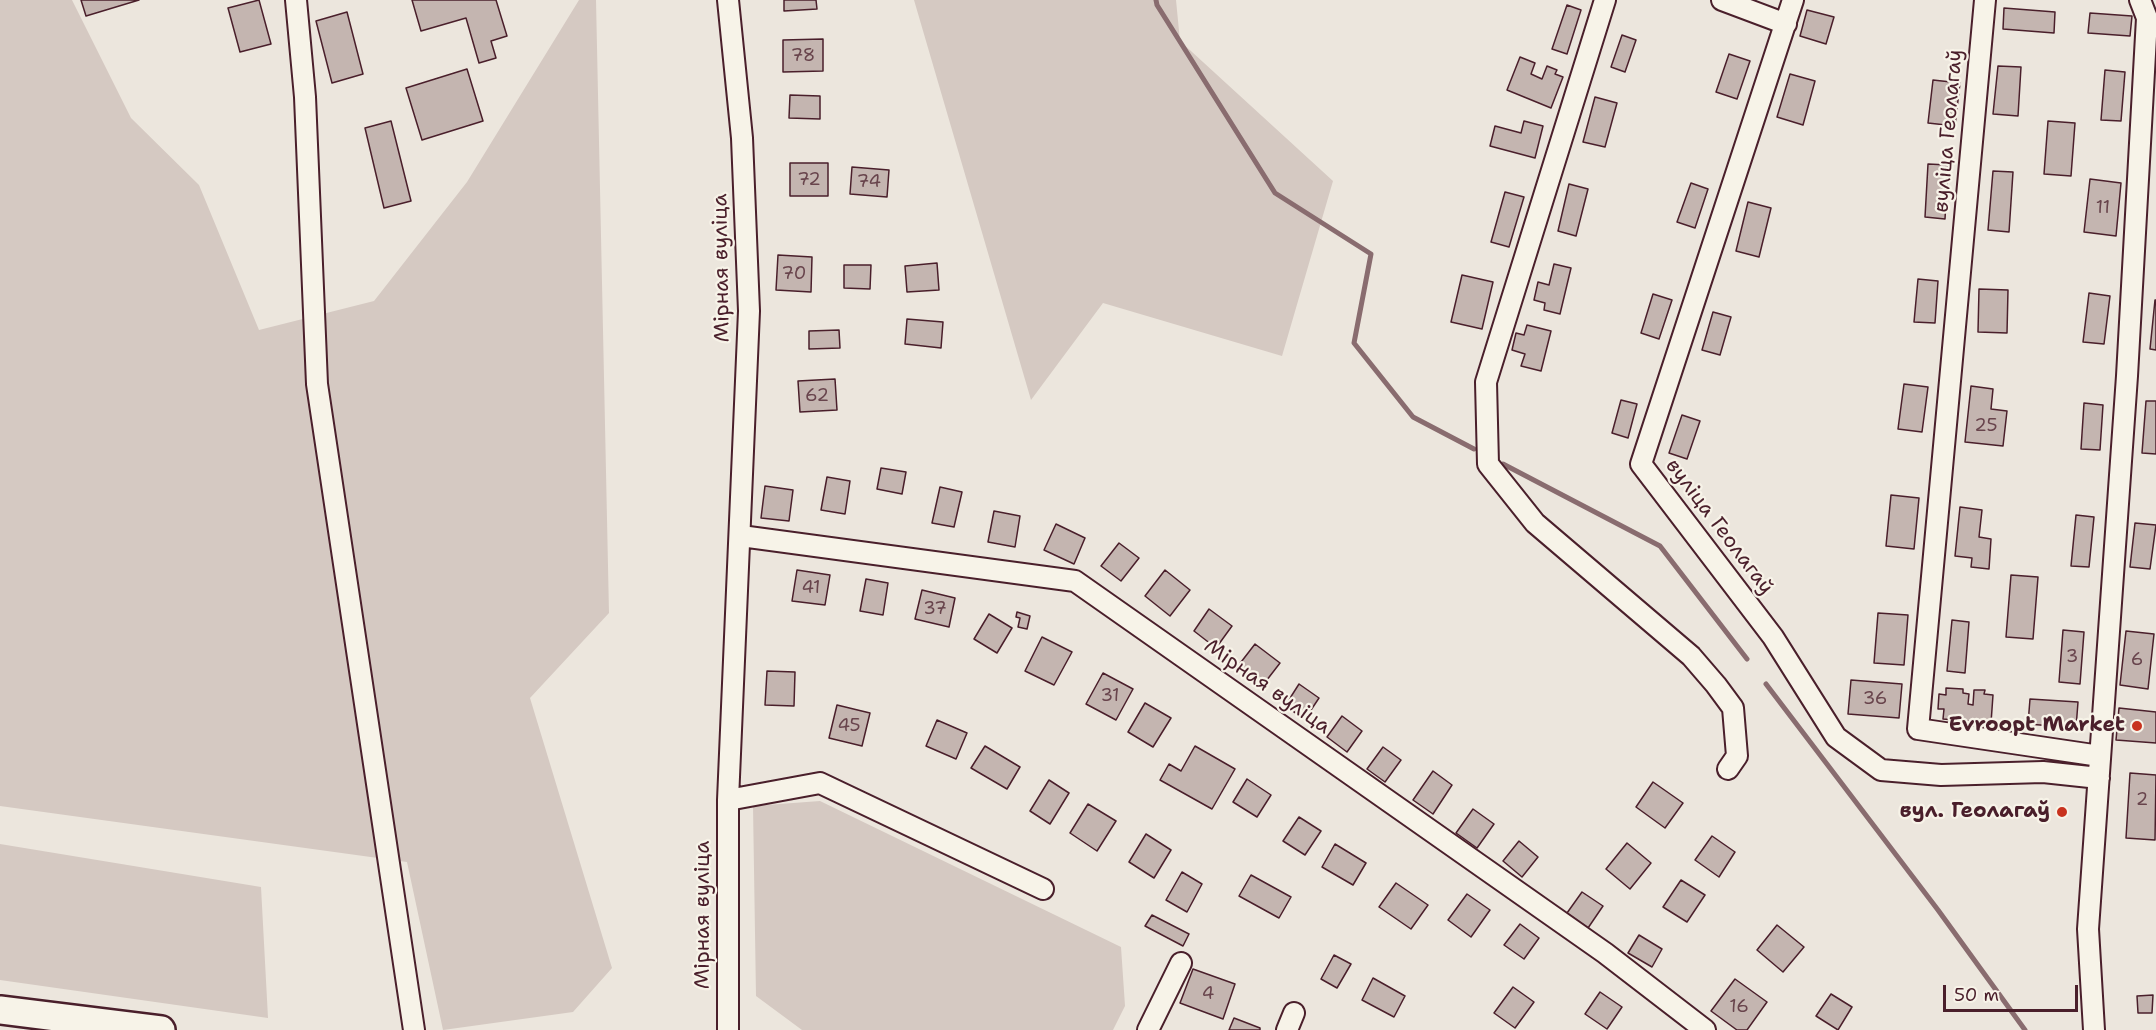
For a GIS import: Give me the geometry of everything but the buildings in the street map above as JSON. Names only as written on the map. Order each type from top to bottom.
[{"type":"main road","points":[[0,1010],[160,1030]]},
{"type":"street","points":[[296,0],[305,97],[317,384],[414,1030]]},
{"type":"street","name":"Мірная вуліца","points":[[728,0],[742,138],[749,311],[728,800],[728,1030]]},
{"type":"street","points":[[1605,0],[1486,382],[1488,464],[1535,523],[1690,656],[1716,685],[1732,708],[1737,756],[1728,769]]},
{"type":"street","points":[[1722,0],[1786,24]]},
{"type":"street","name":"вуліца Геолагаў","points":[[1793,0],[1641,464],[1773,637],[1836,737],[1881,770],[1941,775],[2043,772],[2099,778]]},
{"type":"street","name":"вуліца Геолагаў","points":[[1985,0],[1918,729],[2100,756]]},
{"type":"street","points":[[2094,1030],[2088,929],[2126,388],[2147,30],[2147,18],[2140,0]]},
{"type":"street","name":"Мірная вуліца","points":[[741,536],[1075,581],[1605,953],[1705,1030]]},
{"type":"street","points":[[728,800],[820,783],[1043,889]]},
{"type":"street","points":[[1148,1030],[1182,963]]},
{"type":"shaded area","points":[[0,0],[72,0],[131,118],[199,185],[259,330],[374,301],[467,182],[579,0],[596,0],[609,613],[530,698],[612,968],[573,1012],[443,1030],[407,862],[0,806]]},
{"type":"shaded area","points":[[914,0],[1176,0],[1180,41],[1333,181],[1282,356],[1103,303],[1031,400]]},
{"type":"shaded area","points":[[820,801],[1121,947],[1125,1006],[1113,1030],[802,1030],[756,996],[753,806]]},
{"type":"shaded area","points":[[0,844],[261,887],[268,1018],[0,980]]},
{"type":"waterway","points":[[1156,0],[1275,193],[1371,254],[1354,343],[1413,417],[1474,449]]},
{"type":"waterway","points":[[1503,464],[1660,546],[1747,659]]},
{"type":"waterway","points":[[1766,684],[1938,910],[2025,1030]]},
{"type":"place","name":"Evroopt Market","points":[[2137,726]]},
{"type":"place","name":"вул. Геолагаў","points":[[2062,812]]}]
